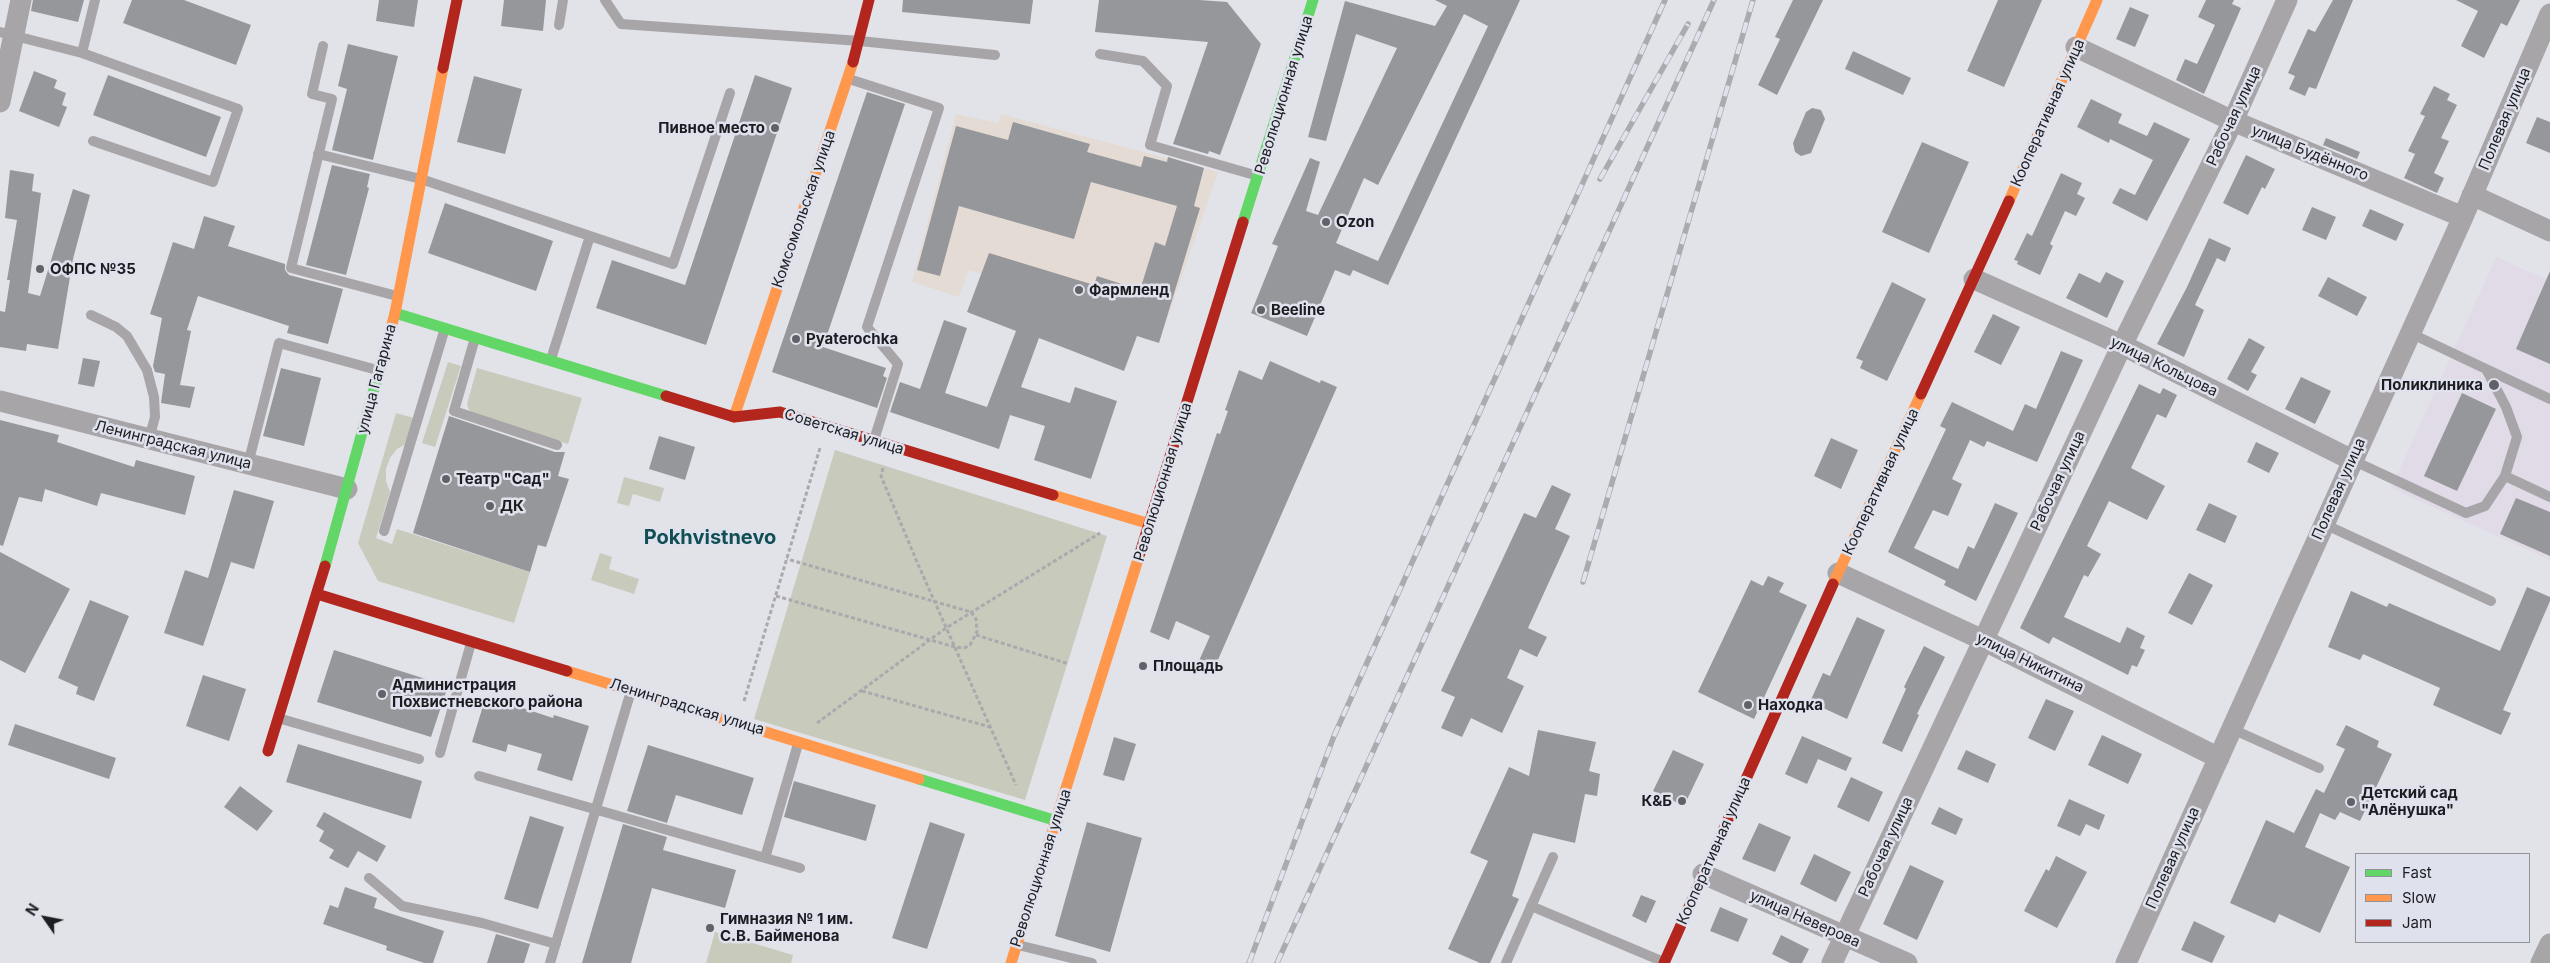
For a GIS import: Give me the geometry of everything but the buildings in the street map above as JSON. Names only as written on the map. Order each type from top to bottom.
[{"type":"street","points":[[0,102],[7,33],[21,0]]},
{"type":"street","name":"улица Гагарина","points":[[268,751],[317,594],[395,313],[457,0]]},
{"type":"street","name":"Комсомольская улица","points":[[734,417],[848,79],[860,41],[869,0]]},
{"type":"street","name":"Революционная улица","points":[[1011,963],[1313,0]]},
{"type":"street","name":"Кооперативная улица","points":[[1664,962],[1838,574],[1974,279],[2097,0]]},
{"type":"street","name":"Рабочая улица","points":[[1832,963],[2122,345],[2233,121],[2287,0]]},
{"type":"street","name":"Полевая улица","points":[[2126,963],[2352,460],[2464,217],[2550,14]]},
{"type":"street","name":"улица Будённого","points":[[2076,47],[2233,121],[2464,217]]},
{"type":"street","points":[[2472,195],[2550,231]]},
{"type":"street","name":"улица Кольцова","points":[[1974,279],[2122,345],[2352,460]]},
{"type":"street","name":"Советская улица","points":[[395,313],[476,336],[734,417],[780,412],[1150,524]]},
{"type":"street","name":"Ленинградская улица","points":[[0,401],[347,489]]},
{"type":"street","name":"улица Никитина","points":[[1838,574],[1983,640],[2219,758]]},
{"type":"street","name":"Ленинградская улица","points":[[317,594],[1057,821]]},
{"type":"street","name":"улица Неверова","points":[[1703,874],[1907,963]]},
{"type":"street","points":[[2541,963],[2550,944]]},
{"type":"lane","points":[[82,53],[95,0]]},
{"type":"lane","points":[[559,26],[564,0]]},
{"type":"lane","points":[[604,0],[622,24],[860,41],[995,55]]},
{"type":"lane","points":[[7,33],[82,53],[238,109],[213,182],[93,140]]},
{"type":"lane","points":[[323,46],[312,94],[332,99],[291,268],[398,296]]},
{"type":"lane","points":[[1100,54],[1143,61],[1167,86],[1150,145],[1259,176]]},
{"type":"lane","points":[[848,79],[939,108],[867,327],[898,364],[874,441]]},
{"type":"lane","points":[[318,154],[421,179],[673,264],[730,93]]},
{"type":"lane","points":[[550,360],[590,236]]},
{"type":"lane","points":[[91,315],[116,327],[127,336],[147,370],[154,397],[154,417],[149,439]]},
{"type":"lane","points":[[384,531],[446,328]]},
{"type":"lane","points":[[2410,333],[2550,399]]},
{"type":"lane","points":[[476,336],[454,411],[557,445]]},
{"type":"lane","points":[[248,464],[279,343],[379,370]]},
{"type":"lane","points":[[2352,460],[2466,512],[2485,506],[2505,476],[2516,437],[2506,406],[2486,370]]},
{"type":"lane","points":[[2505,476],[2550,497]]},
{"type":"lane","points":[[2324,524],[2491,601]]},
{"type":"lane","points":[[440,752],[471,641]]},
{"type":"lane","points":[[550,963],[632,690]]},
{"type":"lane","points":[[278,718],[419,760]]},
{"type":"lane","points":[[2232,730],[2319,768]]},
{"type":"lane","points":[[765,858],[796,741]]},
{"type":"lane","points":[[479,776],[800,868]]},
{"type":"lane","points":[[1506,963],[1553,857]]},
{"type":"lane","points":[[369,878],[402,906],[482,923],[556,944]]},
{"type":"lane","points":[[1531,906],[1664,962]]},
{"type":"lane","points":[[1017,944],[1054,958],[1092,963]]},
{"type":"path","points":[[738,723],[827,426]]},
{"type":"path","points":[[883,468],[881,476],[935,603],[1017,786]]},
{"type":"path","points":[[796,741],[946,628],[1102,532]]},
{"type":"path","points":[[787,559],[971,612]]},
{"type":"path","points":[[776,596],[964,648],[970,645],[976,635],[977,625],[971,612]]},
{"type":"path","points":[[976,635],[1069,664]]},
{"type":"path","points":[[861,691],[990,727]]},
{"type":"shaded area","points":[[956,114],[998,123],[1001,114],[1218,172],[1159,343],[1068,313],[1053,296],[969,270],[959,297],[912,282]]},
{"type":"shaded area","name":"Поликлиника","points":[[2496,257],[2550,281],[2550,560],[2391,488]]},
{"type":"shaded area","points":[[448,362],[461,366],[435,447],[422,443]]},
{"type":"shaded area","points":[[477,368],[582,398],[568,444],[475,414],[469,410],[467,404]]},
{"type":"shaded area","points":[[396,413],[414,418],[406,444],[397,449],[390,458],[386,469],[386,481],[390,492],[376,538],[392,544],[397,529],[530,572],[514,623],[378,581],[358,543]]},
{"type":"shaded area","points":[[835,450],[1107,536],[1025,800],[754,719]]},
{"type":"shaded area","points":[[624,477],[664,488],[660,502],[633,494],[629,506],[617,503]]},
{"type":"shaded area","points":[[600,553],[612,557],[609,569],[639,579],[634,594],[591,580]]},
{"type":"shaded area","points":[[715,932],[793,955],[791,963],[706,963]]},
{"type":"railway","points":[[1249,963],[1334,736],[1665,0]]},
{"type":"railway","points":[[1277,963],[1714,0]]},
{"type":"railway","points":[[1583,582],[1753,0]]},
{"type":"railway","points":[[1600,179],[1688,24]]},
{"type":"traffic: fast","points":[[1243,222],[1313,0]]},
{"type":"traffic: fast","points":[[395,313],[666,396]]},
{"type":"traffic: fast","points":[[325,566],[388,339]]},
{"type":"traffic: fast","points":[[919,779],[1057,821]]},
{"type":"traffic: slow","points":[[2009,201],[2097,0]]},
{"type":"traffic: slow","points":[[734,417],[853,62]]},
{"type":"traffic: slow","points":[[388,339],[395,313],[443,68]]},
{"type":"traffic: slow","points":[[1833,584],[1921,394]]},
{"type":"traffic: slow","points":[[1053,495],[1150,524]]},
{"type":"traffic: slow","points":[[1011,963],[1140,553]]},
{"type":"traffic: slow","points":[[567,671],[919,779]]},
{"type":"traffic: jam","points":[[443,68],[457,0]]},
{"type":"traffic: jam","points":[[853,62],[869,0]]},
{"type":"traffic: jam","points":[[1921,394],[2009,201]]},
{"type":"traffic: jam","points":[[1140,553],[1243,222]]},
{"type":"traffic: jam","points":[[666,396],[734,417],[780,412],[1053,495]]},
{"type":"traffic: jam","points":[[268,751],[325,566]]},
{"type":"traffic: jam","points":[[1664,963],[1833,584]]},
{"type":"traffic: jam","points":[[317,594],[567,671]]},
{"type":"place","name":"Пивное место","points":[[775,128]]},
{"type":"place","name":"Ozon","points":[[1326,222]]},
{"type":"place","name":"ОФПС №35","points":[[40,269]]},
{"type":"place","name":"Фармленд","points":[[1079,290]]},
{"type":"place","name":"Beeline","points":[[1261,310]]},
{"type":"place","name":"Pyaterochka","points":[[796,339]]},
{"type":"place","name":"Поликлиника","points":[[2494,385]]},
{"type":"place","name":"Театр \"Сад\"","points":[[446,479]]},
{"type":"place","name":"ДК","points":[[490,506]]},
{"type":"place","name":"Площадь","points":[[1143,666]]},
{"type":"place","name":"Администрация Похвистневского района","points":[[382,694]]},
{"type":"place","name":"Находка","points":[[1748,705]]},
{"type":"place","name":"К&Б","points":[[1682,801]]},
{"type":"place","name":"Детский сад \"Алёнушка\"","points":[[2351,802]]},
{"type":"place","name":"Гимназия № 1 им. С.В. Байменова","points":[[710,928]]},
{"type":"district","name":"Pokhvistnevo","points":[[710,538]]}]
